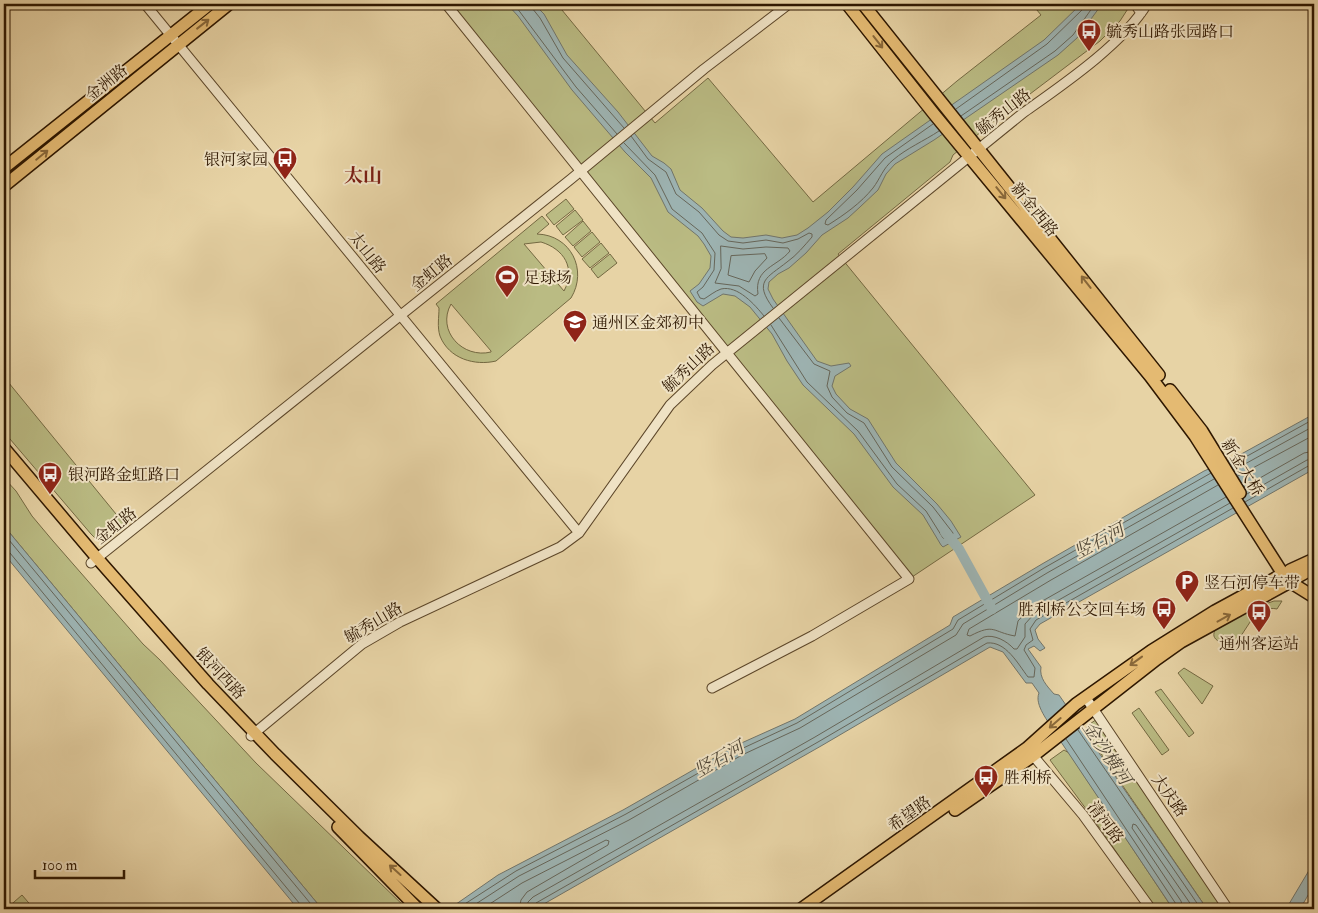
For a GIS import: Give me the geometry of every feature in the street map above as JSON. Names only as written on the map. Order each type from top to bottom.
[{"type":"main road","name":"金洲路","points":[[4,186],[175,40],[210,4]]},
{"type":"main road","name":"金洲路","points":[[4,168],[175,40],[229,4]]},
{"type":"main road","name":"新金西路","points":[[847,4],[934,114],[1199,434]]},
{"type":"main road","name":"新金西路","points":[[863,4],[980,148],[1156,371],[1199,434]]},
{"type":"main road","name":"新金大桥","points":[[1199,434],[1254,523],[1290,576]]},
{"type":"main road","name":"银河西路","points":[[4,448],[94,561]]},
{"type":"main road","name":"银河西路","points":[[4,456],[94,561],[253,735],[418,909]]},
{"type":"main road","points":[[1089,712],[1181,642],[1290,576],[1314,559]]},
{"type":"main road","points":[[1031,749],[1076,704],[1176,634],[1215,611],[1290,576],[1314,568]]},
{"type":"main road","points":[[1290,576],[1314,590]]},
{"type":"main road","points":[[1290,576],[1314,597]]},
{"type":"main road","name":"希望路","points":[[801,909],[1031,749],[1045,747],[1089,712]]},
{"type":"main road","name":"银河西路","points":[[253,735],[434,906]]},
{"type":"main road","name":"希望路","points":[[812,909],[1031,749]]},
{"type":"street","name":"太山路","points":[[145,4],[580,533]]},
{"type":"street","points":[[446,4],[909,579],[812,636],[712,688]]},
{"type":"street","name":"金虹路","points":[[94,561],[581,171],[704,69],[789,4]]},
{"type":"street","points":[[1135,4],[1142,13]]},
{"type":"street","name":"毓秀山路","points":[[253,735],[362,644],[400,622],[560,547],[580,533],[670,405],[727,351],[782,309],[1023,113],[1065,83],[1113,43],[1142,13],[1147,4]]},
{"type":"street","name":"大庆路","points":[[1086,698],[1089,712],[1228,909]]},
{"type":"street","name":"清河路","points":[[1031,749],[1083,815],[1151,909]]},
{"type":"green space","points":[[446,4],[557,4],[655,123],[708,78],[813,202],[957,81],[1041,15],[1032,4],[1131,4],[1120,21],[1100,41],[993,122],[953,155],[950,162],[838,254],[1035,495],[909,579]]},
{"type":"green space","points":[[566,199],[574,209],[554,225],[546,215]]},
{"type":"green space","points":[[575,210],[583,220],[563,235],[556,226]]},
{"type":"green space","name":"足球场","points":[[542,216],[549,224],[537,234],[559,240],[567,247],[577,266],[576,287],[571,298],[496,361],[471,361],[463,359],[450,350],[440,336],[438,326],[439,308],[436,304]],"holes":[[[541,242],[556,249],[566,260],[569,275],[564,291],[524,244]],[[451,304],[491,351],[491,352],[471,351],[455,341],[447,324],[447,314]]]},
{"type":"green space","points":[[583,221],[591,231],[573,246],[565,237]]},
{"type":"green space","points":[[592,232],[600,242],[582,257],[574,247]]},
{"type":"green space","points":[[601,243],[609,253],[590,268],[582,259]]},
{"type":"green space","points":[[610,254],[617,263],[598,278],[591,269]]},
{"type":"green space","points":[[4,377],[125,525],[108,539],[97,540],[91,534],[4,432]]},
{"type":"green space","points":[[4,478],[16,491],[32,516],[143,644],[256,763],[407,909],[322,909],[4,526]]},
{"type":"green space","points":[[1274,601],[1282,601],[1277,609],[1271,608],[1266,610],[1258,618],[1254,616],[1235,645],[1224,638],[1221,643],[1215,638],[1215,630],[1251,609]]},
{"type":"green space","points":[[1184,668],[1213,686],[1202,704],[1178,673]]},
{"type":"green space","points":[[1161,689],[1194,733],[1189,737],[1155,692]]},
{"type":"green space","points":[[1139,708],[1169,750],[1162,755],[1132,713]]},
{"type":"green space","points":[[1097,719],[1224,909],[1207,909],[1086,732],[1087,726]]},
{"type":"green space","points":[[1064,750],[1069,753],[1173,909],[1156,909],[1050,760]]},
{"type":"green space","points":[[22,895],[34,909],[6,909]]},
{"type":"water","points":[[507,4],[534,4],[544,14],[567,55],[618,112],[652,156],[671,169],[680,190],[702,208],[723,231],[731,237],[743,238],[766,235],[782,238],[797,235],[808,228],[828,212],[853,187],[882,154],[1044,40],[1081,4],[1102,4],[1077,38],[1058,55],[934,140],[895,164],[886,174],[878,190],[860,207],[848,218],[822,235],[806,253],[769,282],[768,289],[773,299],[817,361],[831,366],[849,363],[851,366],[835,376],[832,386],[836,394],[850,409],[868,419],[896,463],[937,504],[961,537],[943,547],[941,545],[923,515],[893,487],[854,434],[803,385],[772,334],[750,307],[735,296],[723,294],[703,306],[697,302],[690,291],[699,284],[710,268],[711,256],[704,244],[698,236],[668,212],[651,178],[625,152],[572,90],[518,16]]},
{"type":"water","name":"竖石河","points":[[1314,414],[1314,469],[1040,624],[1035,630],[1038,639],[1045,648],[1040,651],[1034,646],[1028,649],[1041,667],[1041,675],[1046,685],[1054,694],[1059,695],[1207,909],[1173,909],[1046,719],[1040,708],[1039,693],[1032,683],[1026,683],[1003,652],[990,647],[535,909],[449,909],[498,875],[623,810],[737,745],[795,719],[950,625],[953,617],[1042,564],[1204,471],[1234,458]]},
{"type":"water","points":[[4,526],[322,909],[298,909],[4,554]]},
{"type":"water","points":[[1314,862],[1314,885],[1300,909],[1286,909]]},
{"type":"waterway","points":[[945,532],[959,549],[992,609]]},
{"type":"place","name":"毓秀山路张园路口","points":[[1089,52]]},
{"type":"place","name":"银河家园","points":[[285,180]]},
{"type":"place","name":"足球场","points":[[507,298]]},
{"type":"place","name":"通州区金郊初中","points":[[575,343]]},
{"type":"place","name":"银河路金虹路口","points":[[50,495]]},
{"type":"place","name":"竖石河停车带","points":[[1187,603]]},
{"type":"place","name":"胜利桥公交回车场","points":[[1164,630]]},
{"type":"place","name":"通州客运站","points":[[1259,633]]},
{"type":"place","name":"胜利桥","points":[[986,798]]},
{"type":"district","name":"太山","points":[[363,175]]},
{"type":"water label","name":"金沙横河","points":[[1107,753]]}]
